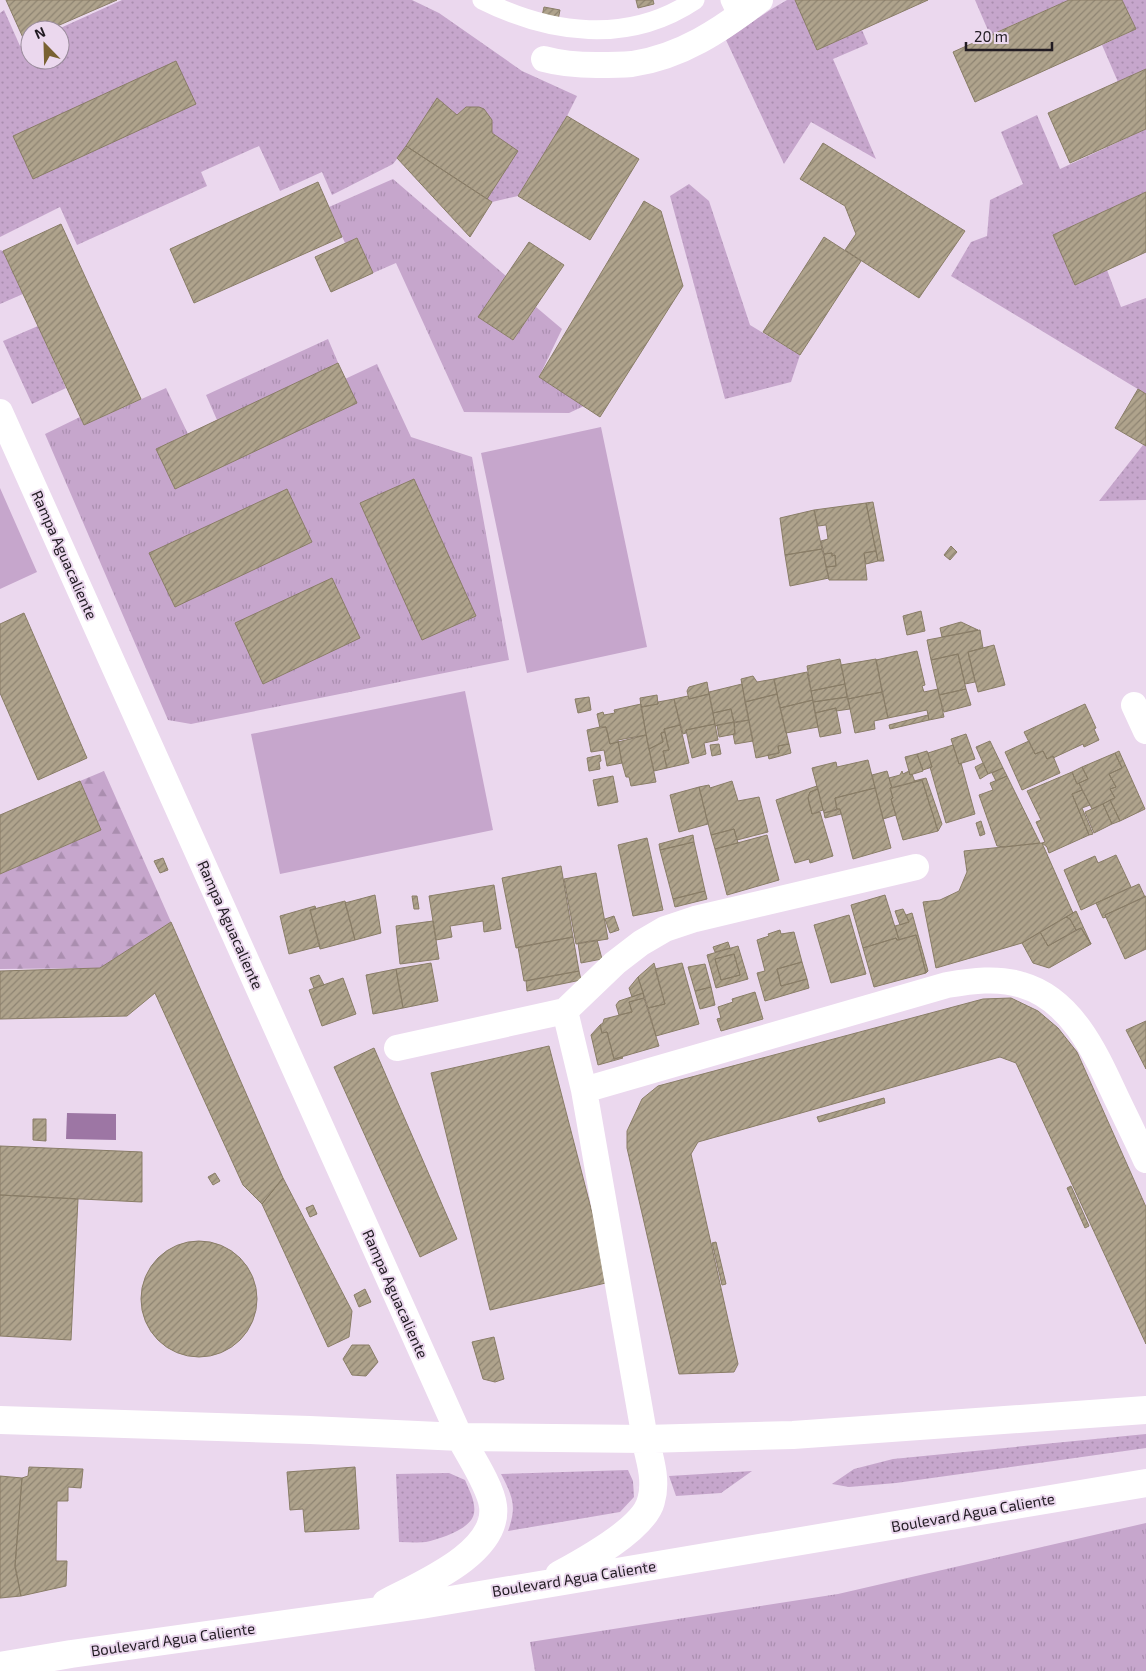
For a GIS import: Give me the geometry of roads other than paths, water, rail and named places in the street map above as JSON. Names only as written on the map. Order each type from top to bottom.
[{"type":"main road","points":[[0,1420],[460,1436],[645,1439],[767,1436],[1146,1410]]},
{"type":"main road","points":[[369,1612],[446,1572],[476,1550],[492,1523],[493,1506],[487,1487],[460,1436]]},
{"type":"main road","points":[[540,1586],[594,1556],[635,1525],[651,1503],[654,1481],[645,1439]]},
{"type":"main road","name":"Boulevard Agua Caliente","points":[[0,1666],[540,1586],[1146,1483]]},
{"type":"street","points":[[482,0],[537,22],[560,28],[586,30],[634,26],[658,20],[674,13],[694,0]]},
{"type":"street","points":[[544,59],[560,64],[578,65],[630,64],[654,60],[691,46],[734,6],[760,0]]},
{"type":"street","name":"Rampa Aguacaliente","points":[[0,412],[460,1436]]},
{"type":"street","points":[[1134,705],[1146,731]]},
{"type":"street","points":[[397,1048],[565,1011],[615,963],[641,942],[665,929],[695,919],[916,867]]},
{"type":"street","points":[[584,1090],[947,985],[971,981],[1000,981],[1023,985],[1045,996],[1059,1006],[1075,1024],[1091,1046],[1146,1160]]},
{"type":"street","points":[[565,1011],[584,1090],[645,1439]]}]
